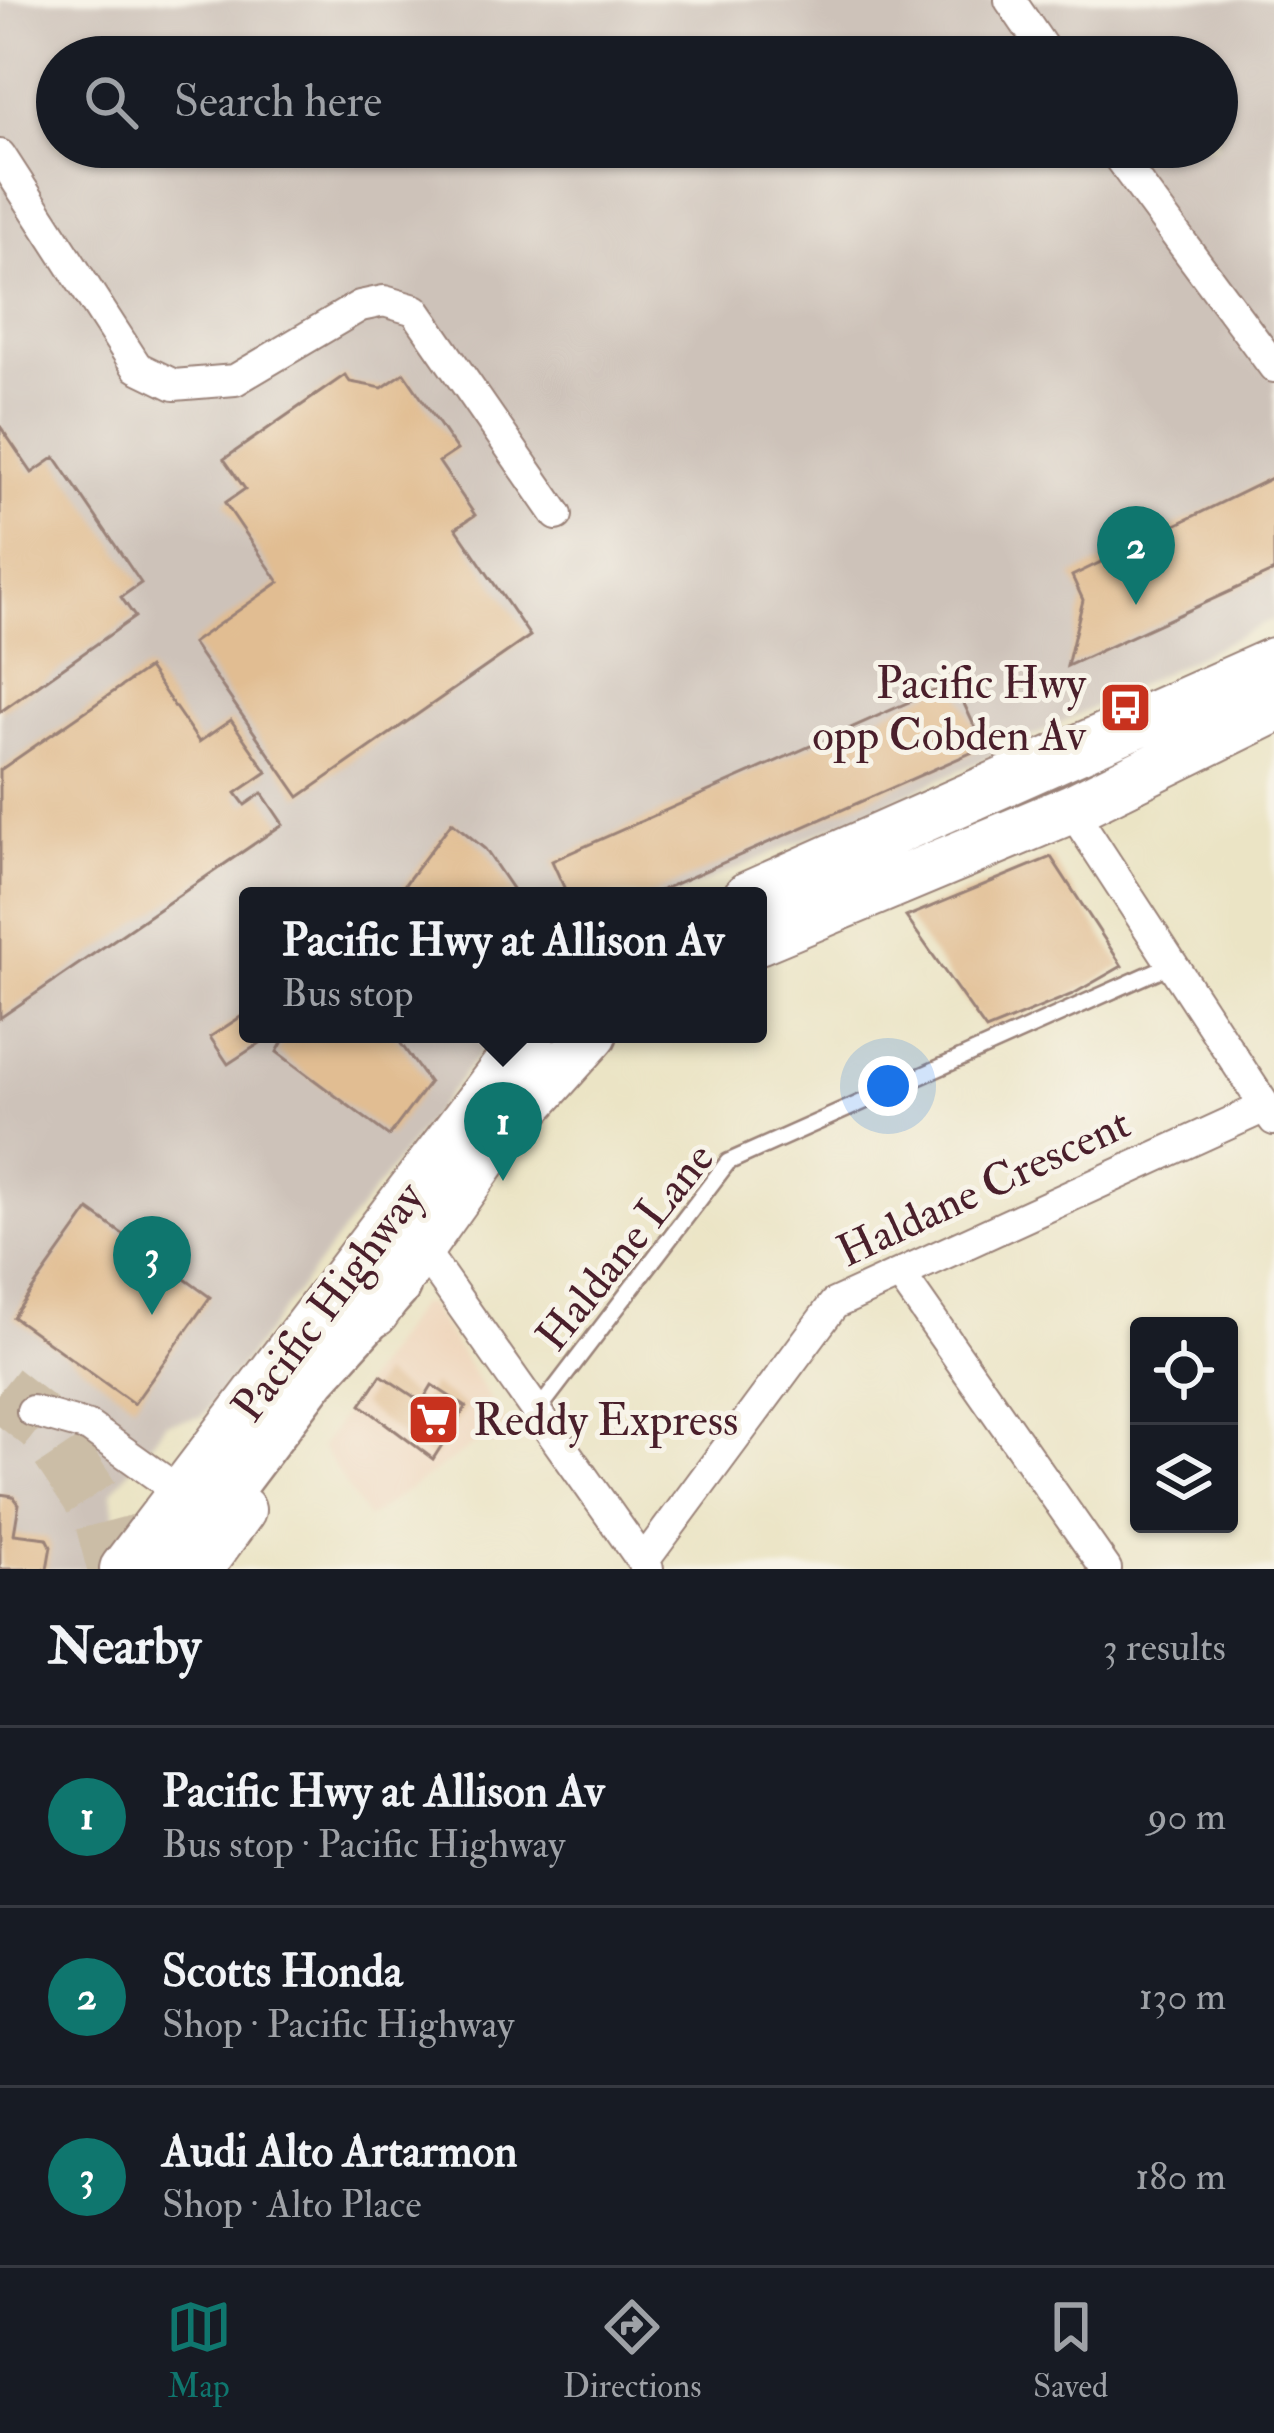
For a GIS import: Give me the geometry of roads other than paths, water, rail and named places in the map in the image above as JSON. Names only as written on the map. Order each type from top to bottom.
[{"type":"highway","points":[[162,1569],[310,1373],[406,1264]]},
{"type":"main road","points":[[767,888],[1274,662]]},
{"type":"main road","points":[[767,936],[1071,809],[1274,710]]},
{"type":"main road","name":"Pacific Highway","points":[[124,1569],[524,1043]]},
{"type":"main road","name":"Pacific Highway","points":[[198,1569],[291,1442],[406,1264],[520,1112],[585,1043]]},
{"type":"street","points":[[1010,0],[1034,36]]},
{"type":"street","points":[[0,155],[137,367],[174,385],[235,380],[360,305],[384,302],[415,310],[557,515]]},
{"type":"street","points":[[1128,168],[1274,366]]},
{"type":"street","points":[[1071,809],[1270,1114]]},
{"type":"street","name":"Haldane Crescent","points":[[645,1565],[834,1304],[1270,1114]]},
{"type":"street","points":[[406,1264],[537,1412],[645,1565]]},
{"type":"street","points":[[900,1274],[1106,1569]]},
{"type":"street","points":[[32,1411],[89,1427],[180,1492]]},
{"type":"lane","name":"Haldane Lane","points":[[537,1412],[728,1162],[1172,964]]},
{"type":"tunnel","points":[[0,1391],[42,1424],[101,1512],[116,1569]]},
{"type":"place","name":"Scotts Honda","points":[[1136,605]]},
{"type":"place","name":"Pacific Hwy opp Cobden Av","points":[[1125,708]]},
{"type":"place","name":"Pacific Hwy at Allison Av","points":[[503,1181]]},
{"type":"place","name":"Audi Alto Artarmon","points":[[152,1315]]},
{"type":"place","name":"Reddy Express","points":[[434,1419]]}]
